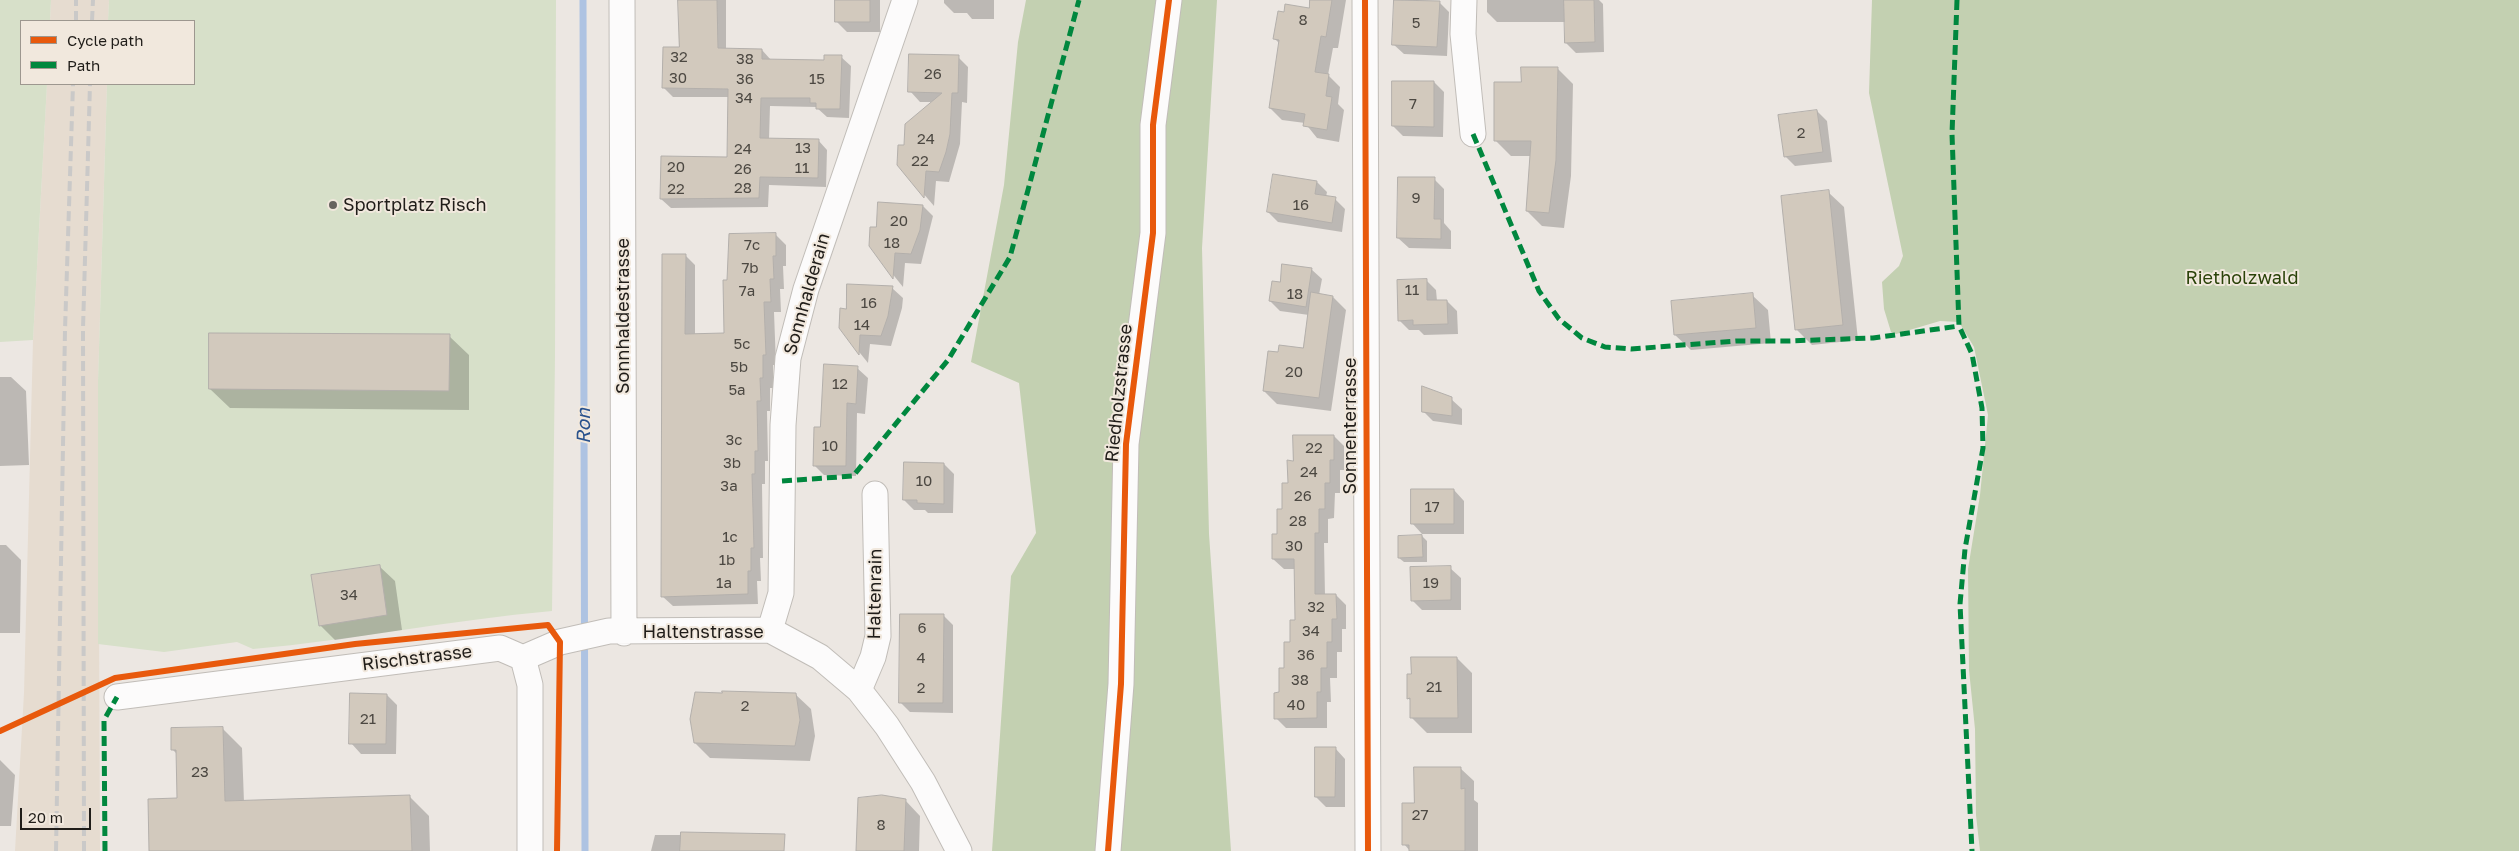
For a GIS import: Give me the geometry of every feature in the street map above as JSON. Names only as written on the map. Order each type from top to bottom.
[{"type":"street","name":"Sonnhaldestrasse","points":[[616,632],[622,0]]},
{"type":"street","name":"Sonnhalderain","points":[[770,630],[781,593],[783,425],[788,358],[806,289],[905,0]]},
{"type":"street","name":"Riedholzstrasse","points":[[1108,851],[1122,684],[1126,444],[1153,233],[1153,125],[1170,0]]},
{"type":"street","name":"Sonnenterrasse","points":[[1365,0],[1368,851]]},
{"type":"street","points":[[1464,0],[1463,34],[1473,134]]},
{"type":"street","name":"Haltenrain","points":[[859,690],[873,657],[878,636],[875,494]]},
{"type":"street","name":"Haltenstrasse","points":[[523,658],[560,642],[616,632],[770,630],[820,657],[859,690],[887,726],[923,782],[959,851]]},
{"type":"street","name":"Rischstrasse","points":[[116,697],[500,648],[523,658]]},
{"type":"street","points":[[523,658],[530,685],[530,851]]},
{"type":"shaded area","points":[[51,0],[109,0],[108,20],[50,20]]},
{"type":"shaded area","points":[[47,85],[107,85],[98,381],[100,851],[15,851],[24,693],[33,340]]},
{"type":"green space","points":[[0,0],[51,0],[50,20],[20,20],[20,85],[47,85],[33,340],[0,342]]},
{"type":"green space","points":[[109,0],[556,0],[552,611],[477,619],[328,641],[253,649],[237,642],[164,652],[98,644],[98,381],[107,85],[195,85],[195,20],[108,20]]},
{"type":"green space","points":[[1026,0],[1217,0],[1202,248],[1209,534],[1231,851],[992,851],[1011,576],[1036,533],[1019,383],[971,362],[1004,185],[1018,42]]},
{"type":"green space","name":"Rietholzwald","points":[[1872,0],[2519,0],[2519,851],[1980,851],[1976,815],[1975,729],[1969,670],[1968,569],[1980,495],[1988,415],[1974,347],[1959,322],[1940,321],[1896,334],[1891,332],[1884,309],[1882,282],[1899,266],[1903,256],[1869,93]]},
{"type":"building","points":[[678,0],[717,0],[718,48],[762,49],[762,59],[824,60],[824,55],[842,55],[840,109],[816,109],[816,103],[810,103],[810,98],[761,98],[760,138],[819,139],[818,178],[760,177],[759,198],[660,199],[661,156],[727,157],[728,89],[662,88],[663,47],[679,47]]},
{"type":"building","points":[[835,0],[870,0],[870,22],[835,22]]},
{"type":"building","points":[[1310,0],[1332,0],[1326,37],[1321,36],[1315,72],[1329,74],[1326,96],[1332,97],[1327,130],[1303,126],[1305,114],[1269,108],[1279,40],[1273,39],[1278,11],[1284,12],[1285,4],[1309,8]]},
{"type":"building","points":[[1394,0],[1440,1],[1437,47],[1392,45]]},
{"type":"building","points":[[1564,0],[1594,0],[1595,42],[1565,43]]},
{"type":"building","points":[[909,54],[959,55],[958,93],[952,93],[950,134],[946,152],[939,172],[926,171],[924,198],[897,165],[898,145],[904,145],[905,124],[942,93],[908,92]]},
{"type":"building","points":[[1521,67],[1558,67],[1556,160],[1549,213],[1526,211],[1531,141],[1494,141],[1494,82],[1521,82]]},
{"type":"building","points":[[1392,81],[1434,81],[1434,127],[1392,126]]},
{"type":"building","points":[[1817,110],[1823,152],[1784,157],[1778,115]]},
{"type":"building","points":[[1273,174],[1317,181],[1315,194],[1336,197],[1332,223],[1267,212]]},
{"type":"building","points":[[1398,177],[1435,177],[1434,219],[1441,219],[1441,239],[1397,238]]},
{"type":"building","points":[[1829,190],[1843,325],[1795,330],[1781,196]]},
{"type":"building","points":[[878,202],[923,205],[920,230],[911,254],[895,253],[893,279],[869,246],[870,227],[876,227]]},
{"type":"building","points":[[776,233],[776,256],[773,256],[774,279],[770,279],[771,302],[764,302],[766,355],[763,355],[763,378],[760,378],[761,401],[757,401],[758,451],[755,451],[755,474],[752,474],[754,548],[751,548],[751,571],[748,571],[748,594],[661,597],[662,254],[686,254],[685,334],[724,333],[723,280],[727,280],[729,234]]},
{"type":"building","points":[[1282,264],[1312,268],[1306,307],[1269,301],[1272,281],[1280,282]]},
{"type":"building","points":[[1427,279],[1427,300],[1447,300],[1448,324],[1413,325],[1413,320],[1398,321],[1397,280]]},
{"type":"building","points":[[847,284],[893,286],[888,316],[881,336],[860,335],[859,355],[839,328],[840,308],[846,309]]},
{"type":"building","points":[[1311,292],[1333,296],[1319,398],[1263,391],[1268,351],[1278,352],[1279,345],[1303,348]]},
{"type":"building","points":[[1753,293],[1756,328],[1674,335],[1671,301]]},
{"type":"building","points":[[209,333],[450,334],[449,391],[209,389]]},
{"type":"building","points":[[824,364],[858,366],[856,404],[847,403],[846,466],[813,466],[814,427],[820,427]]},
{"type":"building","points":[[1422,386],[1452,397],[1452,416],[1422,412]]},
{"type":"building","points":[[1293,435],[1334,435],[1334,460],[1330,460],[1330,483],[1325,483],[1325,509],[1319,509],[1319,533],[1315,533],[1315,594],[1336,594],[1337,619],[1332,619],[1332,642],[1327,642],[1327,668],[1321,668],[1321,692],[1317,692],[1317,718],[1274,719],[1274,693],[1279,692],[1279,668],[1284,668],[1284,642],[1290,642],[1290,620],[1295,620],[1294,559],[1272,559],[1272,534],[1277,534],[1277,509],[1282,509],[1282,483],[1288,483],[1287,460],[1293,461]]},
{"type":"building","points":[[904,462],[944,463],[944,504],[917,503],[917,500],[903,500]]},
{"type":"building","points":[[1411,489],[1454,489],[1454,524],[1411,524]]},
{"type":"building","points":[[1422,535],[1423,557],[1398,558],[1398,536]]},
{"type":"building","points":[[380,565],[387,615],[319,626],[311,575]]},
{"type":"building","points":[[1451,566],[1451,600],[1411,601],[1410,567]]},
{"type":"building","points":[[900,614],[944,614],[943,703],[899,703]]},
{"type":"building","points":[[1411,657],[1457,657],[1458,718],[1410,718],[1410,698],[1407,699],[1407,674],[1411,674]]},
{"type":"building","points":[[722,691],[796,693],[800,720],[795,746],[694,743],[690,719],[695,692],[722,693]]},
{"type":"building","points":[[350,693],[387,694],[386,744],[349,744]]},
{"type":"building","points":[[223,727],[225,801],[410,795],[412,851],[149,851],[148,799],[177,798],[176,750],[171,750],[171,728]]},
{"type":"building","points":[[1315,747],[1336,747],[1335,797],[1315,797]]},
{"type":"building","points":[[1414,767],[1461,767],[1461,789],[1465,788],[1465,851],[1409,851],[1409,845],[1402,845],[1402,803],[1414,803]]},
{"type":"building","points":[[882,795],[906,799],[904,851],[856,851],[858,798]]},
{"type":"building","points":[[681,832],[785,834],[784,851],[680,851]]},
{"type":"waterway","name":"Ron","points":[[583,0],[585,851]]},
{"type":"railway","points":[[76,0],[76,20]]},
{"type":"railway","points":[[92,20],[93,0]]},
{"type":"railway","points":[[56,851],[65,330],[73,85]]},
{"type":"railway","points":[[84,851],[83,329],[90,85]]},
{"type":"marked path","points":[[782,481],[853,476],[948,360],[1010,257],[1079,0]]},
{"type":"marked path","points":[[1957,0],[1952,134],[1959,326],[1972,354],[1982,408],[1983,448],[1965,549],[1960,604],[1972,851]]},
{"type":"marked path","points":[[1473,134],[1539,291],[1559,319],[1582,338],[1605,347],[1631,349],[1736,341],[1873,338],[1959,326]]},
{"type":"marked path","points":[[105,851],[104,720],[117,697]]},
{"type":"cycle path","points":[[1108,851],[1121,684],[1126,444],[1153,233],[1153,125],[1169,0]]},
{"type":"cycle path","points":[[1365,0],[1368,851]]},
{"type":"cycle path","points":[[0,731],[115,678],[355,644],[548,625],[560,642],[557,851]]},
{"type":"place","name":"Sportplatz Risch","points":[[333,205]]}]
